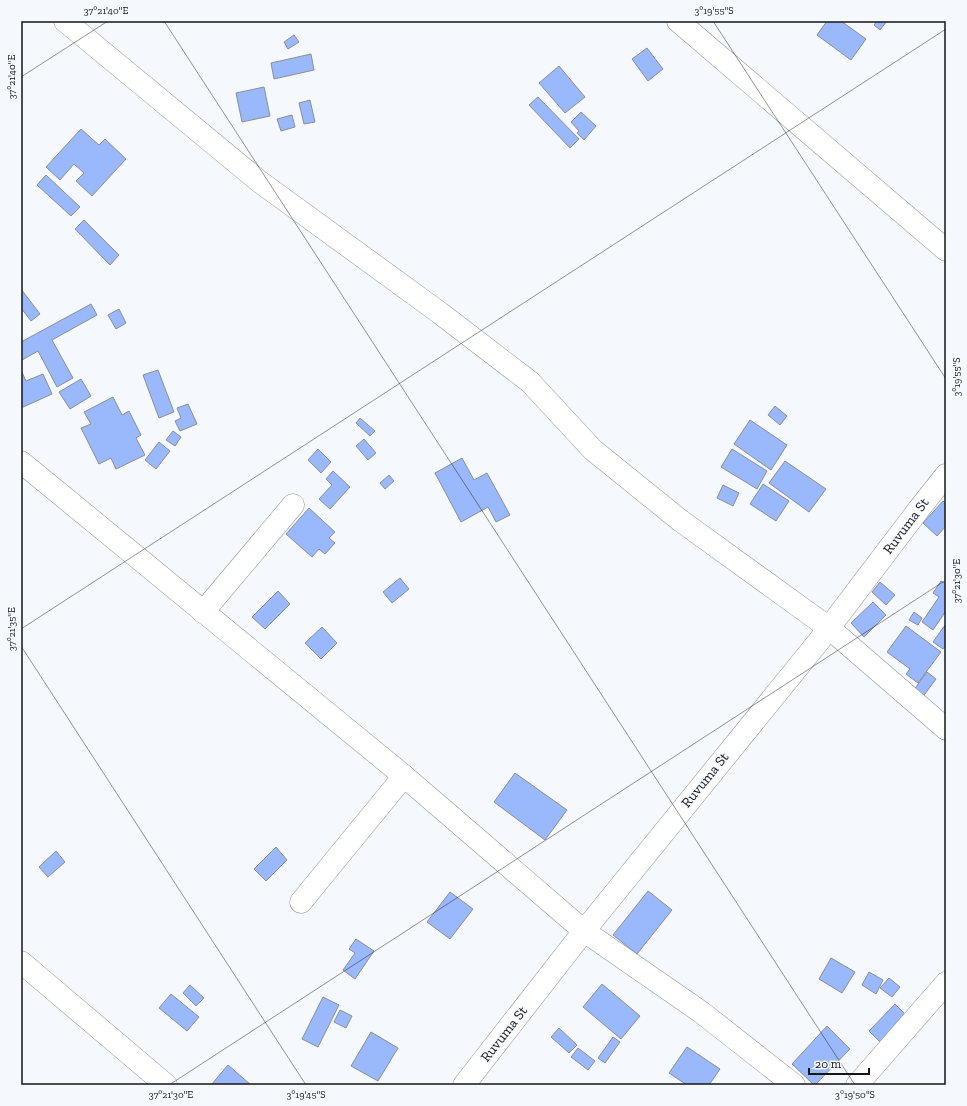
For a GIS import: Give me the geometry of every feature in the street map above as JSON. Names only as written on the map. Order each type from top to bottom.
[{"type":"street","points":[[65,21],[260,182],[440,313],[530,382],[593,450],[681,521],[829,628],[946,729]]},
{"type":"street","points":[[678,21],[946,250]]},
{"type":"street","points":[[21,462],[404,776],[584,931],[701,1012],[794,1085]]},
{"type":"street","name":"Ruvuma St","points":[[464,1085],[584,931],[829,628],[946,475]]},
{"type":"street","points":[[203,612],[293,505]]},
{"type":"street","points":[[301,902],[404,776]]},
{"type":"street","points":[[21,962],[166,1085]]},
{"type":"street","points":[[857,1085],[946,983]]},
{"type":"building","points":[[827,21],[841,21],[866,39],[851,60],[817,35]]},
{"type":"building","points":[[877,21],[887,21],[880,30],[874,25]]},
{"type":"building","points":[[294,35],[299,42],[288,49],[284,42]]},
{"type":"building","points":[[647,48],[663,69],[648,81],[632,59]]},
{"type":"building","points":[[311,54],[314,70],[274,79],[271,63]]},
{"type":"building","points":[[559,66],[585,97],[565,113],[539,83]]},
{"type":"building","points":[[264,87],[270,116],[242,122],[236,93]]},
{"type":"building","points":[[538,97],[579,139],[570,148],[529,105]]},
{"type":"building","points":[[310,100],[315,122],[304,124],[299,103]]},
{"type":"building","points":[[581,112],[596,126],[584,140],[577,133],[579,131],[571,122]]},
{"type":"building","points":[[292,115],[295,127],[281,131],[277,119]]},
{"type":"building","points":[[81,129],[99,145],[105,139],[126,159],[92,196],[76,181],[84,173],[74,164],[60,180],[46,167]]},
{"type":"building","points":[[46,175],[80,207],[71,216],[37,185]]},
{"type":"building","points":[[84,220],[119,255],[110,265],[75,229]]},
{"type":"building","points":[[21,289],[40,314],[31,321],[21,308]]},
{"type":"building","points":[[91,304],[97,315],[52,340],[73,378],[57,387],[38,351],[22,360],[21,342]]},
{"type":"building","points":[[119,309],[126,323],[116,329],[108,315]]},
{"type":"building","points":[[21,370],[26,381],[43,374],[52,394],[21,408]]},
{"type":"building","points":[[158,370],[174,412],[159,418],[143,375]]},
{"type":"building","points":[[81,379],[91,396],[70,409],[59,392]]},
{"type":"building","points":[[113,397],[122,415],[129,411],[141,435],[136,438],[145,455],[116,469],[111,458],[99,464],[81,428],[91,424],[84,412]]},
{"type":"building","points":[[188,404],[197,424],[180,431],[175,421],[181,418],[177,408]]},
{"type":"building","points":[[775,406],[787,416],[780,425],[768,415]]},
{"type":"building","points":[[360,418],[375,431],[370,436],[356,423]]},
{"type":"building","points":[[750,420],[787,445],[771,470],[734,444]]},
{"type":"building","points":[[173,431],[181,437],[175,446],[166,440]]},
{"type":"building","points":[[364,439],[376,453],[368,460],[356,446]]},
{"type":"building","points":[[159,442],[170,451],[156,469],[145,460]]},
{"type":"building","points":[[318,449],[331,462],[321,473],[308,460]]},
{"type":"building","points":[[732,449],[767,471],[757,489],[721,467]]},
{"type":"building","points":[[462,458],[474,480],[487,473],[510,515],[496,522],[488,507],[461,522],[435,473]]},
{"type":"building","points":[[785,461],[826,489],[809,512],[769,483]]},
{"type":"building","points":[[333,471],[350,487],[330,509],[319,499],[332,485],[326,479]]},
{"type":"building","points":[[389,475],[394,481],[385,489],[380,483]]},
{"type":"building","points":[[763,484],[789,501],[776,521],[750,504]]},
{"type":"building","points":[[723,485],[739,493],[733,506],[717,498]]},
{"type":"building","points":[[943,501],[946,504],[946,526],[937,536],[923,523]]},
{"type":"building","points":[[309,508],[335,532],[329,538],[335,543],[325,554],[319,549],[312,557],[286,534]]},
{"type":"building","points":[[400,578],[409,589],[392,603],[383,592]]},
{"type":"building","points":[[941,581],[946,584],[946,611],[933,630],[922,622],[939,597],[933,593]]},
{"type":"building","points":[[880,582],[895,595],[886,605],[872,592]]},
{"type":"building","points":[[278,591],[290,604],[265,629],[252,617]]},
{"type":"building","points":[[873,602],[886,615],[864,637],[851,623]]},
{"type":"building","points":[[914,612],[922,618],[918,625],[909,620]]},
{"type":"building","points":[[945,625],[946,645],[943,649],[933,642]]},
{"type":"building","points":[[906,626],[941,652],[918,683],[906,674],[910,669],[887,652]]},
{"type":"building","points":[[322,627],[337,643],[321,659],[305,643]]},
{"type":"building","points":[[927,672],[936,679],[922,698],[913,691]]},
{"type":"building","points":[[515,773],[567,810],[545,840],[494,802]]},
{"type":"building","points":[[276,847],[287,860],[266,881],[254,869]]},
{"type":"building","points":[[56,851],[65,862],[48,877],[39,867]]},
{"type":"building","points":[[648,891],[672,910],[637,954],[613,935]]},
{"type":"building","points":[[450,892],[473,909],[450,939],[427,922]]},
{"type":"building","points":[[356,939],[374,951],[355,979],[343,970],[355,953],[349,949]]},
{"type":"building","points":[[831,958],[855,972],[842,993],[819,979]]},
{"type":"building","points":[[869,972],[883,980],[876,994],[862,985]]},
{"type":"building","points":[[889,978],[900,987],[892,997],[880,988]]},
{"type":"building","points":[[602,984],[640,1016],[621,1039],[583,1007]]},
{"type":"building","points":[[190,985],[204,998],[196,1006],[183,993]]},
{"type":"building","points":[[171,994],[199,1017],[187,1031],[159,1008]]},
{"type":"building","points":[[323,997],[339,1005],[318,1047],[302,1039]]},
{"type":"building","points":[[895,1004],[907,1016],[881,1043],[869,1031]]},
{"type":"building","points":[[340,1010],[352,1016],[346,1028],[334,1022]]},
{"type":"building","points":[[827,1026],[850,1049],[814,1085],[792,1064]]},
{"type":"building","points":[[559,1028],[577,1045],[569,1053],[551,1037]]},
{"type":"building","points":[[371,1032],[398,1048],[378,1081],[351,1066]]},
{"type":"building","points":[[613,1037],[620,1042],[605,1063],[598,1058]]},
{"type":"building","points":[[687,1047],[720,1069],[709,1085],[687,1085],[669,1073]]},
{"type":"building","points":[[578,1048],[595,1061],[588,1070],[571,1057]]},
{"type":"building","points":[[228,1065],[251,1085],[211,1085]]}]
